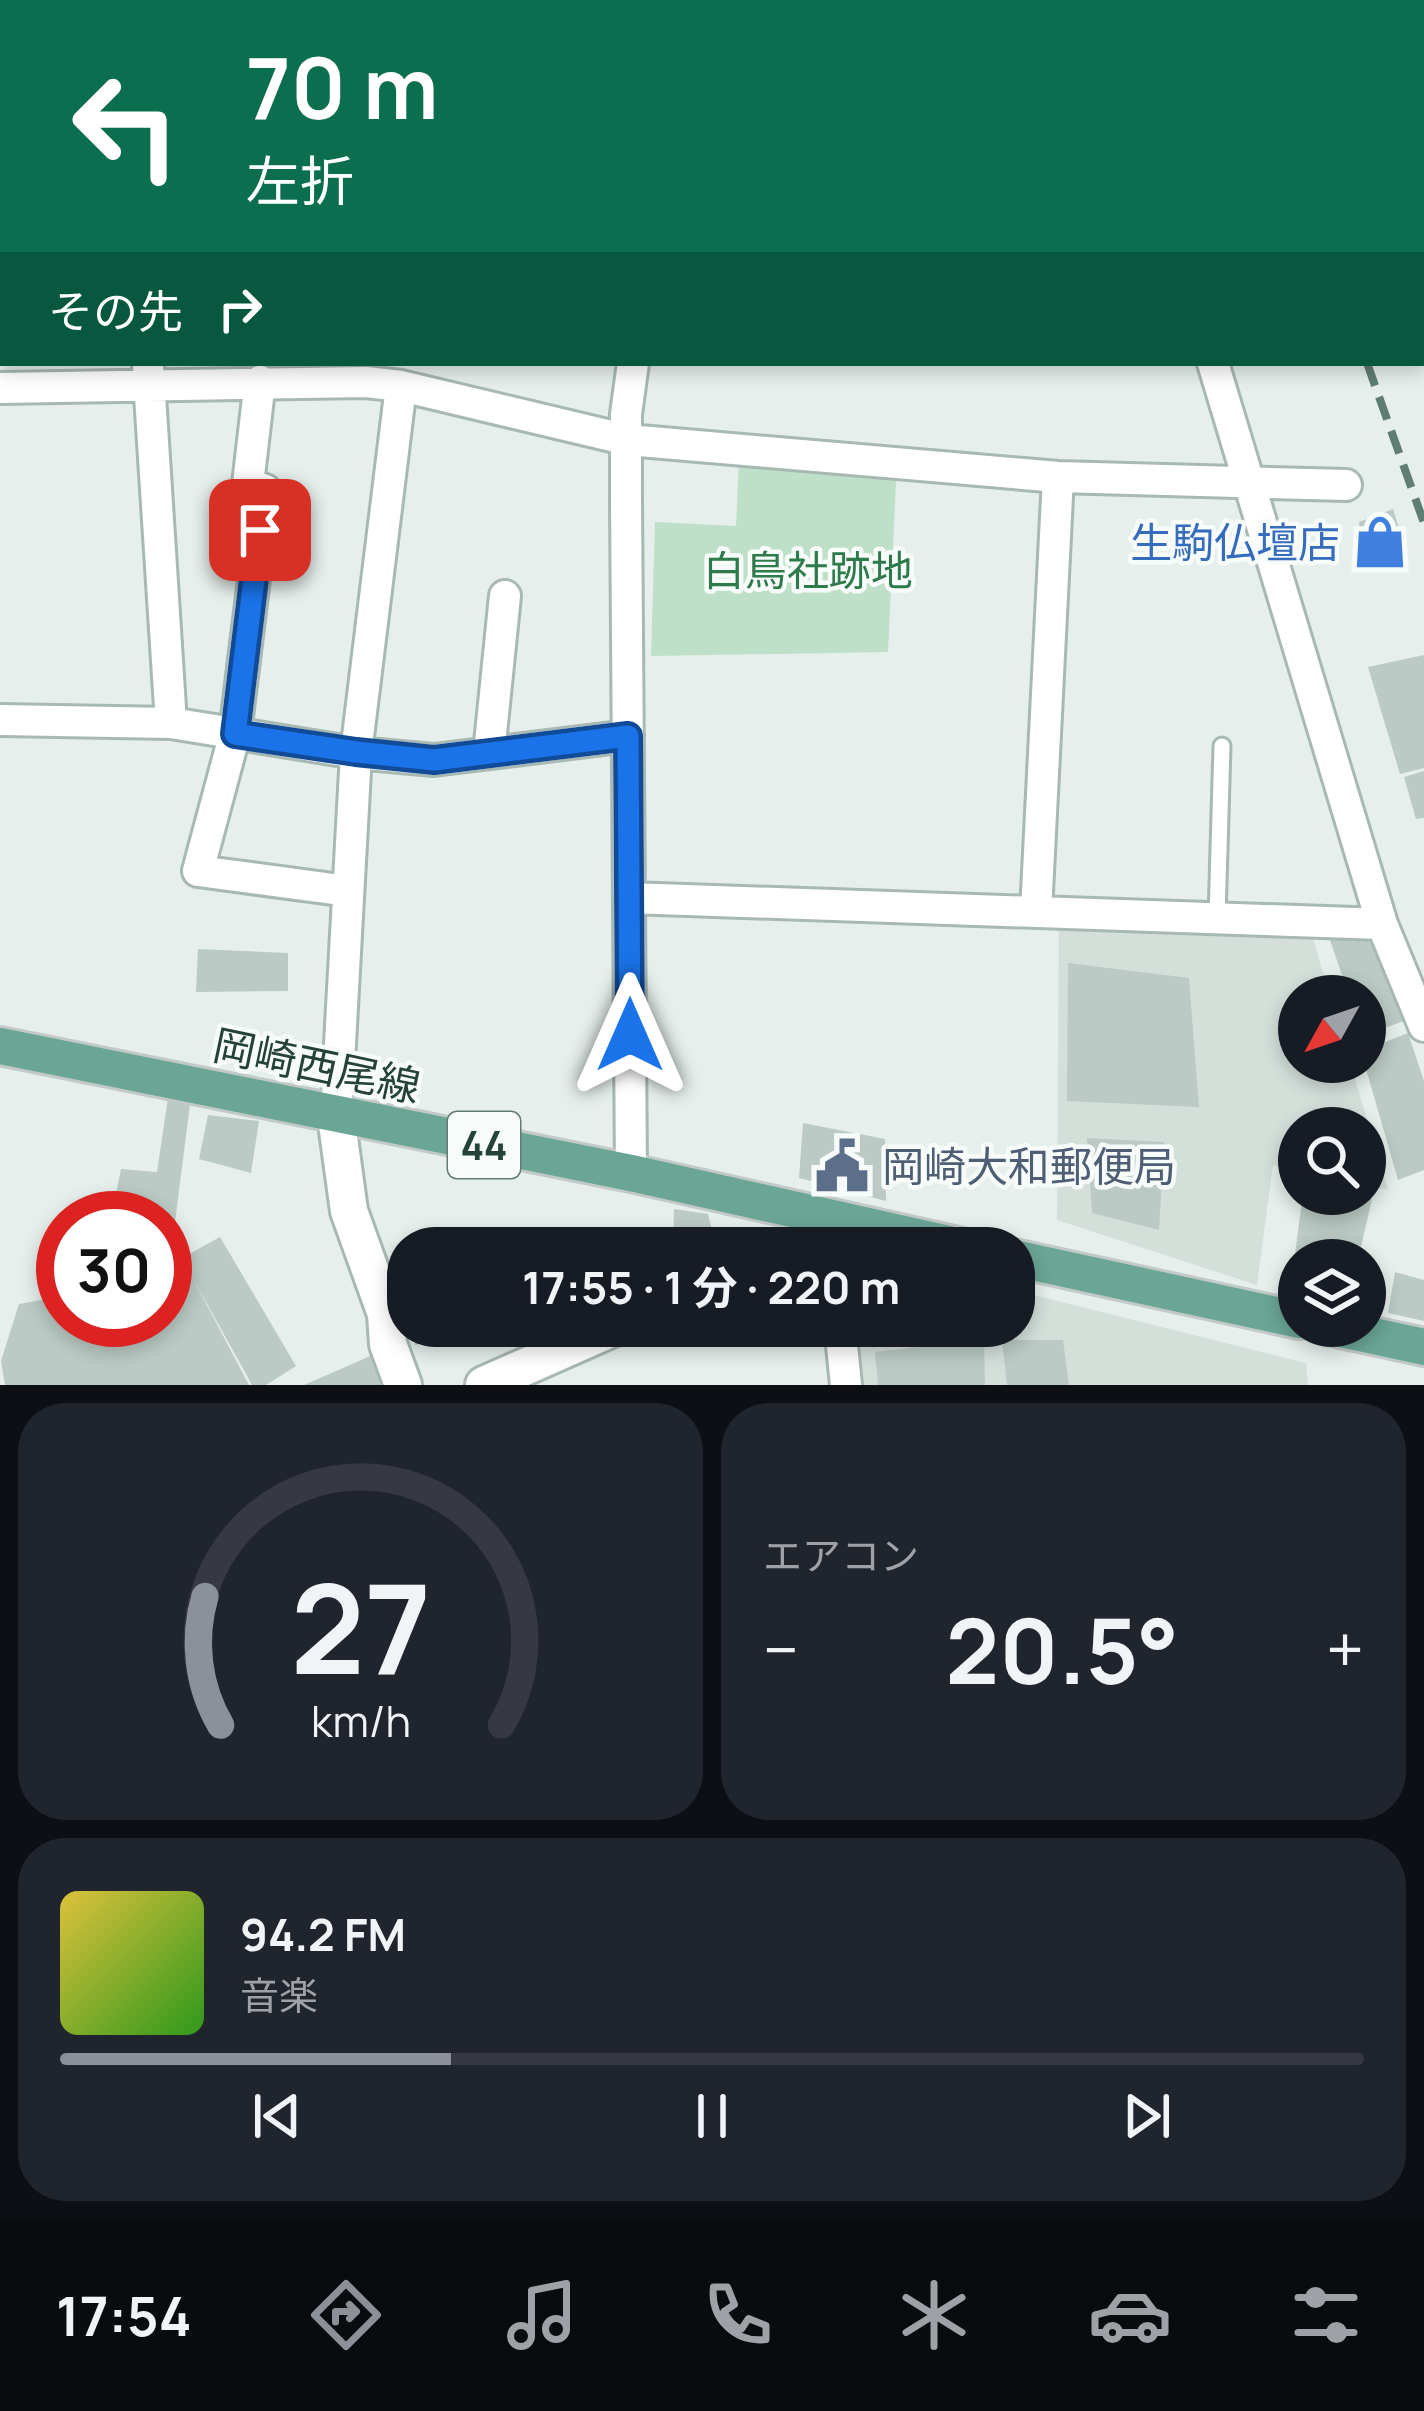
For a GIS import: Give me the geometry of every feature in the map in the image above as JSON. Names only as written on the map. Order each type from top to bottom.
[{"type":"main road","name":"岡崎西尾線","points":[[0,1046],[631,1173],[790,1227]]},
{"type":"main road","points":[[1035,1263],[1278,1315]]},
{"type":"main road","points":[[1386,1339],[1424,1347]]},
{"type":"street","points":[[631,1173],[626,415],[634,366]]},
{"type":"street","points":[[1214,366],[1382,924],[1424,1025]]},
{"type":"street","points":[[0,388],[149,373],[260,381],[364,373],[628,440],[1058,478],[1346,485]]},
{"type":"street","points":[[149,373],[171,723]]},
{"type":"street","points":[[260,381],[248,484],[266,490],[235,734],[198,871],[348,891]]},
{"type":"street","points":[[401,386],[356,752],[336,1116],[349,1211],[386,1314],[388,1344],[403,1385]]},
{"type":"street","points":[[1036,912],[1058,478]]},
{"type":"street","points":[[489,753],[505,596]]},
{"type":"street","points":[[0,720],[171,723],[434,760],[628,736]]},
{"type":"street","points":[[629,898],[1382,924]]},
{"type":"street","points":[[484,1385],[570,1347]]},
{"type":"street","points":[[842,1347],[846,1385]]},
{"type":"lane","points":[[1217,918],[1222,746]]},
{"type":"shaded area","points":[[1059,912],[1312,935],[1324,975],[1278,975],[1278,1083],[1356,1083],[1363,1107],[1278,1107],[1278,1166],[1273,1165],[1257,1285],[1057,1220]]},
{"type":"shaded area","points":[[1035,1295],[1306,1363],[1308,1385],[852,1385],[849,1347],[1035,1347]]},
{"type":"green space","name":"白鳥社跡地","points":[[739,460],[896,481],[888,652],[651,656],[655,522],[736,526]]},
{"type":"building","points":[[1393,509],[1407,556],[1364,567],[1359,522]]},
{"type":"building","points":[[1424,655],[1424,768],[1400,774],[1368,667]]},
{"type":"building","points":[[1424,771],[1424,818],[1416,819],[1404,777]]},
{"type":"building","points":[[1328,934],[1375,935],[1404,1021],[1386,1027],[1386,975],[1342,975]]},
{"type":"building","points":[[198,949],[288,953],[288,991],[196,992]]},
{"type":"building","points":[[1068,963],[1189,978],[1199,1107],[1067,1101]]},
{"type":"building","points":[[1408,1033],[1424,1081],[1424,1170],[1398,1180],[1386,1138],[1386,1107],[1377,1107],[1370,1083],[1386,1083],[1386,1042]]},
{"type":"building","points":[[169,1091],[191,1097],[179,1191],[117,1191],[121,1169],[157,1172]]},
{"type":"building","points":[[208,1115],[259,1121],[251,1173],[199,1159]]},
{"type":"building","points":[[803,1123],[885,1139],[886,1201],[799,1178]]},
{"type":"building","points":[[1087,1138],[1164,1142],[1159,1230],[1092,1213]]},
{"type":"building","points":[[674,1209],[708,1214],[711,1227],[674,1227]]},
{"type":"building","points":[[1300,1215],[1368,1215],[1363,1239],[1297,1239]]},
{"type":"building","points":[[220,1237],[296,1366],[266,1385],[252,1385],[192,1277],[192,1252]]},
{"type":"building","points":[[1395,1272],[1424,1280],[1424,1321],[1388,1313]]},
{"type":"building","points":[[192,1277],[249,1385],[5,1385],[1,1361],[19,1304],[36,1301],[36,1347],[192,1347]]},
{"type":"building","points":[[1035,1340],[1063,1340],[1069,1385],[1007,1385],[1003,1347],[1035,1347]]},
{"type":"building","points":[[984,1347],[985,1385],[878,1385],[875,1352]]},
{"type":"building","points":[[375,1354],[383,1385],[304,1385]]},
{"type":"railway","points":[[1368,366],[1424,523]]},
{"type":"place","name":"生駒仏壇店","points":[[1380,542]]},
{"type":"place","name":"岡崎大和郵便局","points":[[842,1166]]},
{"type":"route","points":[[260,530],[235,734],[434,760],[628,736],[630,1035]]}]
